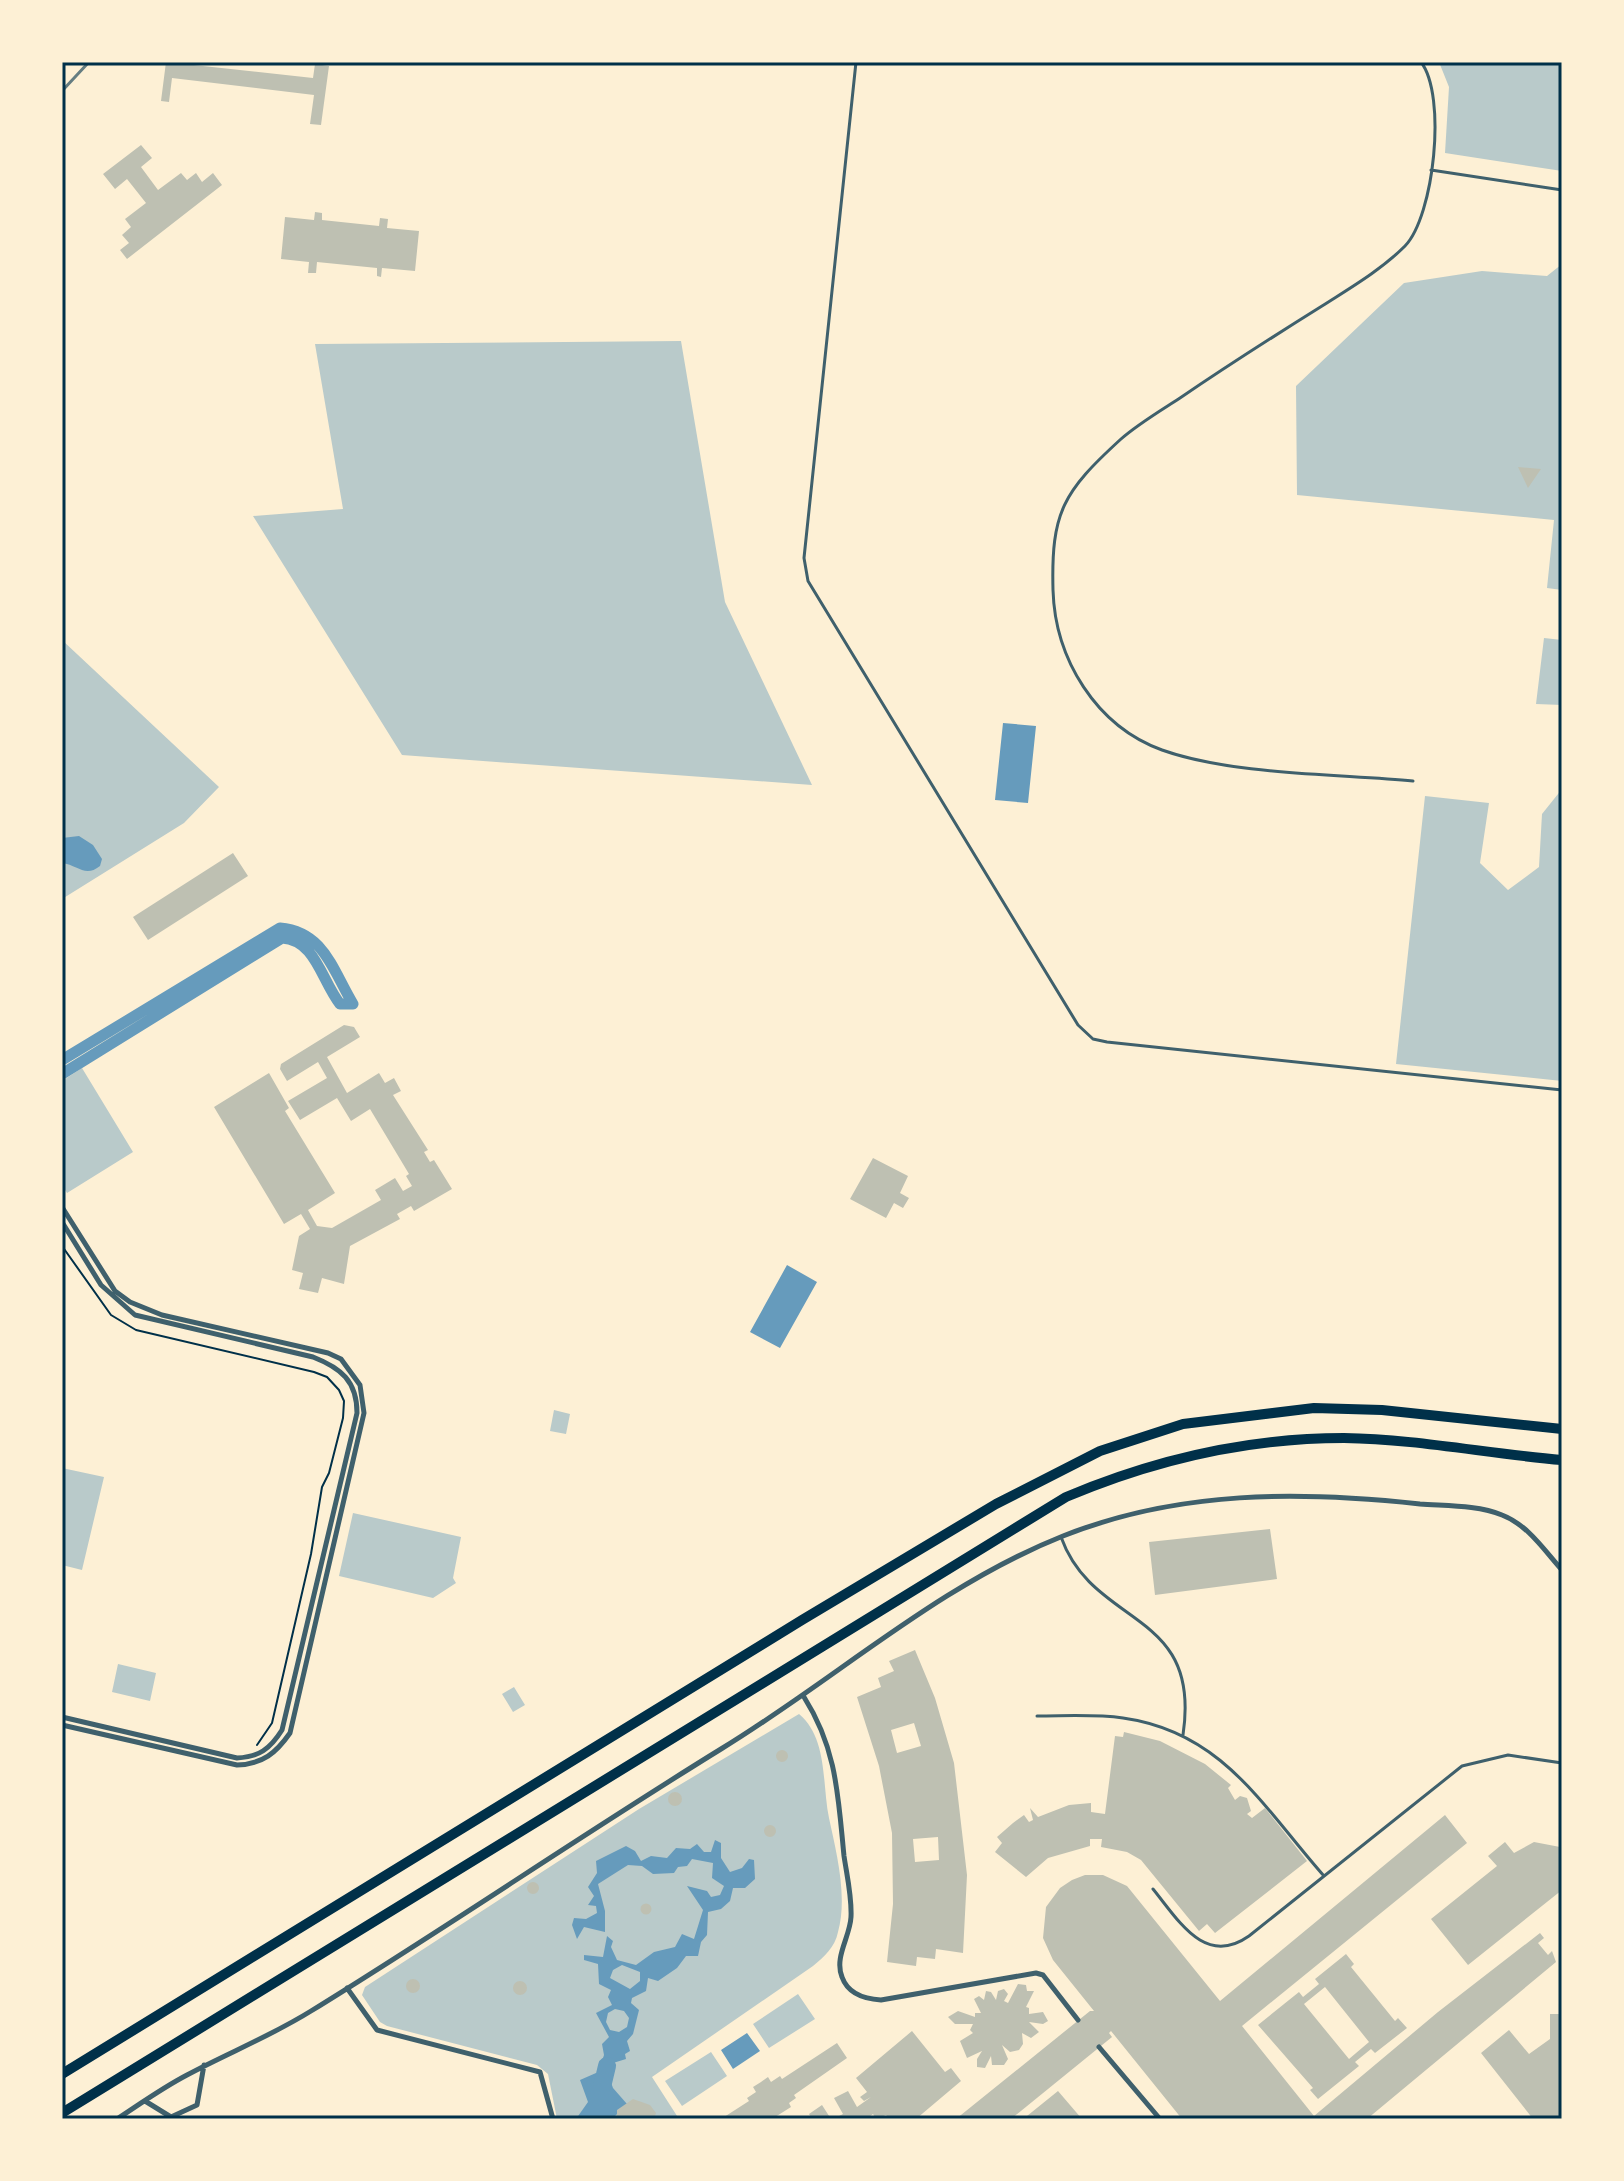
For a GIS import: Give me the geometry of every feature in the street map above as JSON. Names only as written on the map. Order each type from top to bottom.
[{"type":"highway","points":[[62,2074],[802,1620],[1057,1470],[1126,1441],[1183,1424],[1259,1412],[1350,1408],[1562,1429]]},
{"type":"highway","points":[[62,2113],[1066,1497],[1142,1467],[1203,1451],[1300,1439],[1375,1440],[1562,1460]]},
{"type":"street","points":[[62,1207],[115,1291],[130,1302],[162,1315],[328,1353],[341,1359],[352,1371],[364,1398],[354,1457],[290,1733],[281,1746],[254,1764],[237,1765],[62,1725]]},
{"type":"street","points":[[62,1222],[101,1285],[135,1315],[313,1357],[335,1365],[346,1375],[357,1399],[357,1413],[289,1702],[275,1742],[252,1757],[237,1758],[62,1717]]},
{"type":"street","points":[[117,2119],[204,2065],[254,2044],[347,1988],[518,1876],[804,1697],[889,1632],[1011,1559],[1061,1537],[1131,1514],[1198,1500],[1251,1495],[1369,1498],[1503,1515],[1528,1531],[1562,1570]]},
{"type":"street","points":[[804,1697],[822,1728],[835,1770],[851,1916],[839,1959],[842,1978],[848,1986],[862,1997],[881,2000],[1036,1973],[1043,1975],[1078,2020]]},
{"type":"street","points":[[347,1988],[372,2027],[534,2069],[543,2076],[553,2119]]},
{"type":"street","points":[[1099,2047],[1160,2119]]},
{"type":"street","points":[[145,2101],[171,2117],[197,2105],[204,2065]]},
{"type":"lane","points":[[856,62],[805,569],[816,598],[1078,1025],[1093,1039],[1107,1042],[1562,1090]]},
{"type":"lane","points":[[1413,781],[1220,762],[1162,750],[1119,727],[1079,684],[1062,643],[1053,603],[1052,556],[1057,516],[1064,504],[1079,480],[1123,437],[1356,284],[1406,245],[1417,230],[1431,170],[1436,103],[1421,62]]},
{"type":"lane","points":[[1431,170],[1562,190]]},
{"type":"lane","points":[[1061,1537],[1083,1577],[1147,1626],[1175,1655],[1185,1688],[1183,1735]]},
{"type":"lane","points":[[1037,1716],[1125,1718],[1183,1735],[1248,1783],[1324,1876]]},
{"type":"lane","points":[[1153,1889],[1201,1943],[1227,1947],[1249,1936],[1462,1766],[1508,1755],[1562,1763]]},
{"type":"path","points":[[62,1246],[111,1315],[136,1330],[314,1372],[337,1386],[344,1401],[331,1467],[317,1508],[311,1554],[272,1723],[252,1748]]},
{"type":"shaded area","points":[[1439,62],[1562,62],[1562,171],[1445,153],[1449,87]]},
{"type":"shaded area","points":[[1562,264],[1562,590],[1547,588],[1554,520],[1297,495],[1296,386],[1404,283],[1482,271],[1547,276]]},
{"type":"shaded area","points":[[681,341],[725,602],[812,785],[402,755],[253,516],[343,509],[315,344]]},
{"type":"shaded area","points":[[1544,638],[1562,640],[1562,705],[1536,704]]},
{"type":"shaded area","points":[[62,640],[219,787],[184,823],[62,899]]},
{"type":"shaded area","points":[[1562,789],[1562,1081],[1396,1064],[1425,796],[1489,803],[1480,863],[1508,890],[1539,867],[1542,814]]},
{"type":"shaded area","points":[[82,1068],[133,1152],[67,1193],[62,1185],[62,1081]]},
{"type":"shaded area","points":[[554,1410],[570,1414],[566,1434],[550,1431]]},
{"type":"shaded area","points":[[62,1468],[104,1477],[82,1570],[62,1565]]},
{"type":"shaded area","points":[[353,1513],[461,1537],[453,1578],[456,1583],[433,1598],[339,1576]]},
{"type":"shaded area","points":[[118,1664],[156,1673],[150,1701],[112,1692]]},
{"type":"shaded area","points":[[514,1687],[525,1705],[513,1712],[502,1694]]},
{"type":"shaded area","points":[[799,1714],[815,1736],[822,1763],[841,1889],[841,1918],[837,1937],[813,1966],[652,2077],[679,2119],[557,2119],[548,2074],[537,2065],[380,2022],[362,1995],[365,1987],[639,1809]]},
{"type":"shaded area","points":[[798,1994],[815,2019],[769,2048],[753,2024]]},
{"type":"shaded area","points":[[711,2052],[727,2076],[682,2106],[665,2081]]},
{"type":"water","points":[[1003,723],[1036,726],[1028,803],[995,800]]},
{"type":"water","points":[[79,836],[93,845],[102,859],[100,866],[90,871],[62,863],[62,838]]},
{"type":"water","points":[[787,1265],[817,1282],[780,1348],[750,1332]]},
{"type":"water","points":[[715,1840],[721,1843],[721,1858],[730,1872],[742,1868],[749,1859],[754,1860],[755,1879],[745,1888],[733,1888],[730,1901],[721,1909],[708,1912],[707,1935],[701,1942],[698,1956],[686,1956],[677,1968],[658,1981],[648,1978],[646,1991],[632,1998],[631,2003],[639,2010],[633,2034],[627,2041],[630,2051],[625,2054],[626,2059],[613,2063],[611,2068],[601,2064],[604,2055],[602,2044],[609,2037],[596,2013],[612,2005],[608,1997],[611,1990],[599,1984],[598,1964],[584,1960],[584,1955],[603,1957],[607,1936],[613,1941],[611,1947],[617,1960],[636,1965],[654,1952],[675,1947],[682,1934],[694,1939],[703,1910],[687,1886],[707,1891],[711,1897],[720,1895],[724,1886],[712,1878],[713,1863],[692,1859],[687,1866],[678,1867],[674,1873],[653,1874],[642,1866],[628,1865],[598,1884],[605,1911],[605,1932],[584,1927],[577,1939],[572,1925],[574,1918],[586,1919],[597,1913],[596,1906],[588,1905],[594,1896],[588,1887],[597,1873],[596,1861],[626,1846],[635,1851],[641,1861],[651,1856],[667,1858],[676,1848],[690,1849],[697,1844],[704,1852],[711,1852]],"holes":[[[622,1965],[640,1972],[640,1981],[630,1989],[610,1978],[613,1970]],[[615,2009],[624,2011],[629,2018],[627,2027],[619,2032],[610,2030],[606,2022],[608,2013]]]},
{"type":"water","points":[[747,2033],[760,2051],[733,2069],[721,2050]]},
{"type":"water","points":[[596,2073],[609,2077],[613,2088],[627,2104],[615,2116],[617,2119],[576,2119],[588,2102],[580,2080]]},
{"type":"building","points":[[166,62],[313,78],[315,64],[329,66],[321,125],[310,124],[314,95],[172,78],[169,102],[161,101]]},
{"type":"building","points":[[141,145],[152,158],[141,167],[158,190],[181,173],[187,180],[196,173],[202,182],[213,173],[222,185],[127,259],[120,250],[129,243],[122,235],[131,227],[125,219],[146,203],[127,179],[115,189],[103,174]]},
{"type":"building","points":[[315,212],[322,213],[322,220],[379,226],[380,218],[388,219],[387,228],[419,231],[415,271],[382,268],[381,277],[377,276],[377,268],[317,262],[316,273],[308,273],[309,262],[281,259],[285,217],[314,220]]},
{"type":"building","points":[[1518,467],[1541,469],[1528,488]]},
{"type":"building","points":[[233,853],[248,876],[148,940],[133,917]]},
{"type":"building","points":[[344,1025],[354,1027],[360,1037],[327,1057],[347,1093],[379,1073],[385,1083],[394,1078],[401,1091],[393,1095],[428,1150],[424,1152],[430,1162],[434,1160],[452,1189],[414,1211],[411,1206],[397,1214],[400,1219],[350,1246],[344,1284],[322,1278],[318,1293],[299,1289],[303,1273],[292,1270],[299,1236],[310,1229],[301,1214],[284,1224],[214,1107],[269,1073],[289,1108],[285,1111],[335,1193],[308,1210],[317,1226],[332,1228],[381,1200],[375,1190],[395,1178],[403,1191],[412,1186],[406,1176],[409,1174],[370,1109],[351,1121],[337,1098],[300,1120],[288,1101],[327,1078],[318,1062],[287,1081],[280,1069],[281,1064]]},
{"type":"building","points":[[873,1158],[908,1176],[900,1193],[909,1198],[903,1208],[894,1203],[886,1218],[850,1199]]},
{"type":"building","points":[[1270,1529],[1277,1579],[1155,1595],[1149,1542]]},
{"type":"building","points":[[915,1650],[935,1698],[954,1763],[967,1875],[963,1953],[936,1949],[935,1959],[917,1957],[916,1966],[887,1962],[893,1904],[892,1833],[879,1766],[857,1697],[881,1687],[878,1678],[894,1671],[889,1661]],"holes":[[[914,1723],[921,1746],[897,1753],[891,1730]],[[938,1837],[939,1860],[915,1862],[913,1839]]]},
{"type":"building","points":[[1124,1732],[1160,1741],[1205,1764],[1231,1785],[1228,1788],[1235,1800],[1240,1796],[1247,1798],[1251,1811],[1247,1814],[1252,1818],[1265,1808],[1307,1861],[1215,1933],[1207,1924],[1199,1931],[1141,1860],[1127,1852],[1101,1847],[1102,1839],[1090,1839],[1090,1846],[1048,1858],[1026,1877],[995,1852],[1002,1843],[997,1837],[1013,1823],[1024,1815],[1029,1822],[1033,1820],[1030,1808],[1038,1817],[1069,1805],[1091,1803],[1091,1812],[1105,1814],[1115,1736],[1123,1737]]},
{"type":"building","points":[[777,1751],[787,1751],[787,1761],[777,1761]]},
{"type":"building","points":[[675,1792],[682,1799],[675,1806],[668,1799]]},
{"type":"building","points":[[1445,1815],[1467,1843],[1242,2026],[1314,2116],[1438,2012],[1540,1933],[1544,1938],[1538,1943],[1548,1955],[1552,1951],[1556,1962],[1367,2119],[1182,2119],[1111,2031],[1112,2037],[1011,2119],[956,2119],[1090,2011],[1094,2011],[1053,1960],[1043,1938],[1046,1907],[1060,1888],[1072,1880],[1085,1875],[1103,1875],[1127,1886],[1220,2001]]},
{"type":"building","points":[[765,1826],[775,1826],[775,1836],[765,1836]]},
{"type":"building","points":[[1505,1842],[1514,1853],[1534,1842],[1560,1847],[1562,1890],[1468,1965],[1431,1919],[1497,1866],[1488,1856]]},
{"type":"building","points":[[528,1883],[538,1883],[538,1893],[528,1893]]},
{"type":"building","points":[[646,1903],[652,1909],[646,1915],[640,1909]]},
{"type":"building","points":[[1346,1954],[1354,1964],[1351,1967],[1395,2021],[1398,2018],[1407,2028],[1375,2053],[1371,2049],[1355,2062],[1359,2066],[1318,2099],[1310,2090],[1313,2088],[1258,2025],[1299,1992],[1303,1997],[1319,1984],[1315,1979]],"holes":[[[1325,1987],[1369,2042],[1349,2059],[1304,2004]]]},
{"type":"building","points":[[413,1979],[420,1986],[413,1993],[406,1986]]},
{"type":"building","points":[[520,1981],[527,1988],[520,1995],[513,1988]]},
{"type":"building","points":[[1018,1984],[1026,1985],[1027,1991],[1034,1991],[1026,2007],[1029,2014],[1043,2012],[1048,2021],[1043,2024],[1029,2022],[1039,2032],[1031,2038],[1022,2033],[1023,2044],[1019,2050],[1010,2052],[1002,2045],[1008,2059],[1004,2065],[992,2065],[991,2056],[985,2068],[977,2067],[982,2051],[967,2058],[960,2041],[973,2033],[970,2030],[973,2024],[955,2024],[948,2017],[958,2011],[975,2017],[975,2013],[981,2013],[974,1999],[979,1996],[984,2000],[986,1991],[991,1992],[996,2000],[998,1991],[1004,1989],[1008,1994],[1004,2001],[1008,2003]]},
{"type":"building","points":[[1550,2014],[1562,2014],[1562,2119],[1533,2119],[1481,2053],[1509,2030],[1529,2054],[1550,2039]]},
{"type":"building","points":[[912,2031],[945,2072],[951,2068],[961,2081],[916,2119],[890,2119],[886,2115],[876,2119],[873,2114],[866,2119],[833,2119],[843,2114],[834,2098],[848,2091],[857,2107],[871,2097],[864,2101],[860,2097],[867,2092],[856,2078]]},
{"type":"building","points":[[837,2043],[847,2058],[794,2095],[796,2098],[789,2103],[791,2107],[772,2119],[721,2119],[749,2101],[747,2098],[756,2092],[753,2087],[768,2077],[771,2082],[780,2076],[782,2079]]},
{"type":"building","points":[[1058,2091],[1082,2119],[1030,2119],[1027,2116]]},
{"type":"building","points":[[633,2099],[650,2105],[656,2113],[654,2119],[617,2119],[617,2110]]},
{"type":"building","points":[[822,2105],[831,2119],[812,2119],[809,2114]]},
{"type":"waterway","points":[[62,1060],[280,928],[295,931],[317,945],[353,1004],[340,1004],[310,953],[293,940],[282,938],[62,1074]]},
{"type":"waterway","points":[[602,2119],[602,2087],[607,2066]]},
{"type":"railway","points":[[62,91],[89,62]]}]
